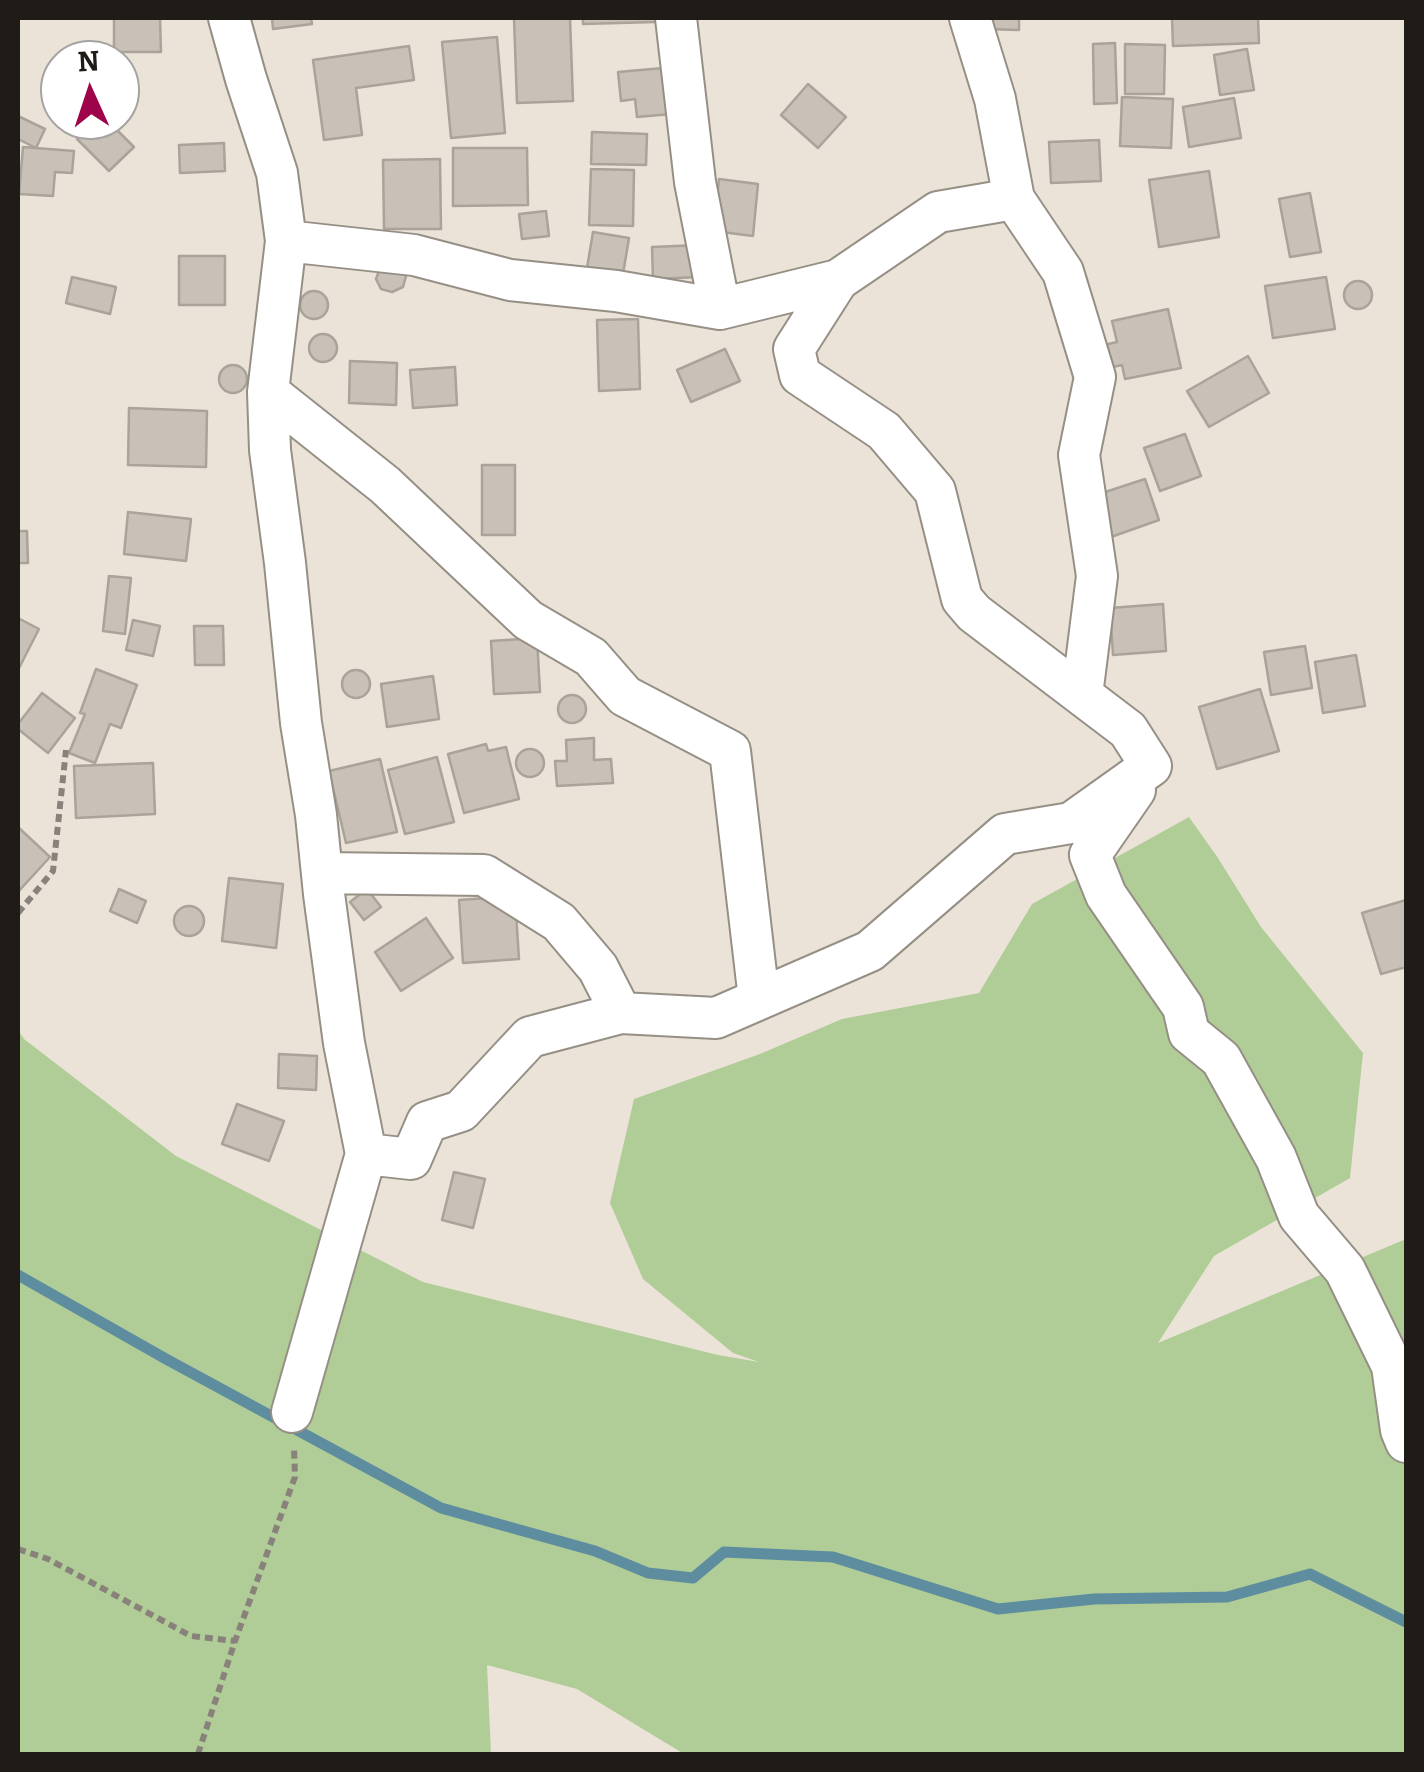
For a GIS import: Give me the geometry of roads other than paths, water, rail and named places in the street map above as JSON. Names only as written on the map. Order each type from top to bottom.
[{"type":"street","points":[[229,18],[278,173],[286,241],[268,392],[270,450],[301,723],[344,1043],[366,1154],[292,1412]]},
{"type":"street","points":[[676,18],[695,182],[720,309]]},
{"type":"street","points":[[970,18],[994,100],[1014,199],[1062,272],[1095,377],[1079,455],[1097,576],[1082,695]]},
{"type":"street","points":[[286,241],[414,255],[510,280],[616,291],[720,309],[838,280],[938,212],[1014,199]]},
{"type":"street","points":[[838,280],[794,349],[800,375],[884,430],[935,492],[962,599],[974,614],[1128,730],[1151,766]]},
{"type":"street","points":[[268,392],[385,485],[528,620],[591,657],[625,696],[730,751],[759,999]]},
{"type":"street","points":[[366,1154],[410,1159],[428,1122],[461,1110],[530,1038],[620,1012],[716,1018],[870,951],[1005,834],[1071,823],[1151,766]]},
{"type":"street","points":[[1151,766],[1090,855],[1106,895],[1182,1008],[1188,1033],[1221,1059],[1276,1158],[1299,1216],[1345,1270],[1392,1366],[1400,1430],[1406,1442]]},
{"type":"street","points":[[322,873],[484,875],[559,922],[598,968],[620,1012]]},
{"type":"waterway","points":[[18,1275],[441,1508],[595,1551],[648,1573],[693,1578],[724,1552],[833,1557],[998,1609],[1094,1599],[1227,1597],[1310,1574],[1406,1622]]}]
